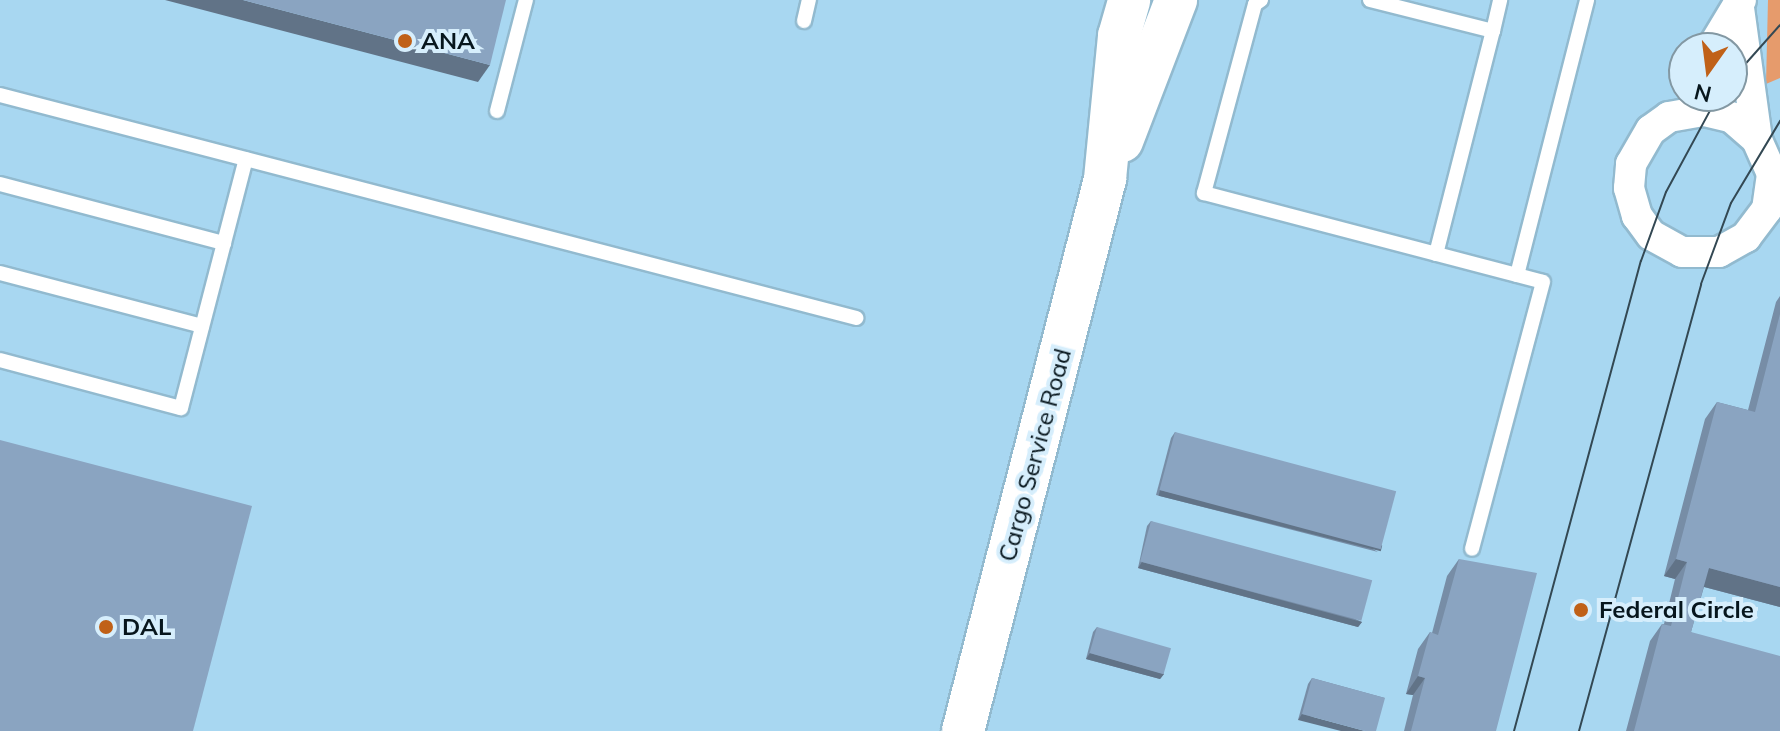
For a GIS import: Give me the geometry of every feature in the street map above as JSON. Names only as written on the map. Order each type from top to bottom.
[{"type":"street","name":"Cargo Service Road","points":[[1105,179],[1119,36],[1129,0]]},
{"type":"street","name":"Cargo Service Road","points":[[963,731],[1105,179],[1176,0]]},
{"type":"street","points":[[1722,32],[1740,4]]},
{"type":"street","points":[[1740,4],[1757,140]]},
{"type":"street","points":[[1660,123],[1686,112],[1718,112],[1743,124],[1767,155],[1772,192],[1755,229],[1719,252],[1682,252],[1651,235],[1631,202],[1631,164],[1637,147],[1668,111]]},
{"type":"lane","points":[[497,111],[526,0]]},
{"type":"lane","points":[[804,21],[809,0]]},
{"type":"lane","points":[[1261,0],[1255,4],[1204,193],[1543,282],[1472,549]]},
{"type":"lane","points":[[1436,254],[1500,0]]},
{"type":"lane","points":[[1517,275],[1587,0]]},
{"type":"lane","points":[[1378,1],[1493,31]]},
{"type":"lane","points":[[0,95],[856,318]]},
{"type":"lane","points":[[0,360],[181,408],[246,159]]},
{"type":"lane","points":[[0,184],[224,243]]},
{"type":"lane","points":[[0,273],[202,326]]},
{"type":"shaded area","points":[[0,0],[1780,0],[1780,731],[0,731]]},
{"type":"shaded area","points":[[1768,0],[1780,0],[1780,78],[1766,84]]},
{"type":"building","points":[[243,0],[506,0],[490,65]]},
{"type":"building","points":[[1780,314],[1780,587],[1709,568],[1691,632],[1780,656],[1780,731],[1634,731],[1662,624],[1671,626],[1687,562],[1676,559],[1717,402],[1755,412]]},
{"type":"building","points":[[1175,432],[1396,491],[1381,549],[1159,490]]},
{"type":"building","name":"DAL","points":[[0,440],[252,506],[193,731],[0,731]]},
{"type":"building","points":[[1151,521],[1372,580],[1361,621],[1140,562]]},
{"type":"building","points":[[1459,559],[1537,573],[1496,731],[1411,731],[1425,678],[1418,676],[1430,632],[1438,635]]},
{"type":"building","points":[[1097,627],[1171,648],[1164,674],[1090,653]]},
{"type":"building","points":[[1312,678],[1385,698],[1376,731],[1365,731],[1302,714]]},
{"type":"tram line","points":[[1748,61],[1780,25]]},
{"type":"tram line","points":[[1514,731],[1641,261],[1666,192],[1709,112]]},
{"type":"tram line","points":[[1579,731],[1701,284],[1731,203],[1780,121]]},
{"type":"place","name":"ANA","points":[[405,41]]},
{"type":"place","name":"Federal Circle","points":[[1581,610]]},
{"type":"place","name":"DAL","points":[[106,627]]}]
